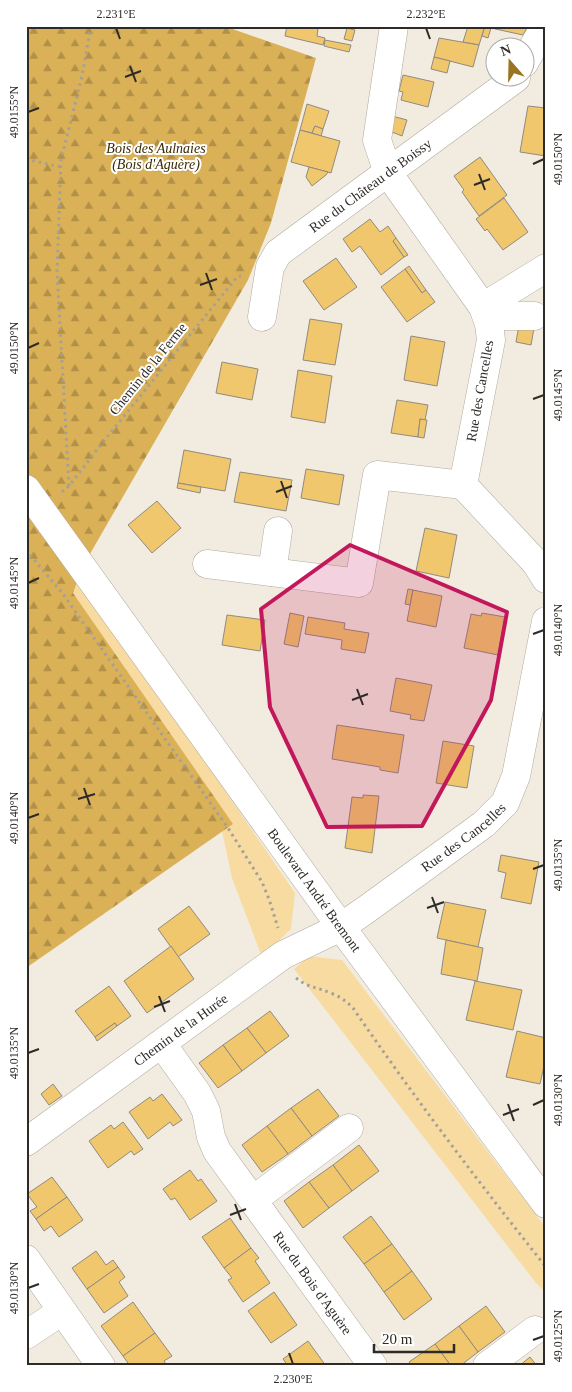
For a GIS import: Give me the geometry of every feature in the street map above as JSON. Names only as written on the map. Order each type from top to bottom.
[{"type":"street","name":"Rue des Cancelles","points":[[394,26],[377,140],[381,154],[388,172],[485,312],[490,324],[491,340],[463,485]]},
{"type":"street","points":[[534,45],[545,26]]},
{"type":"street","name":"Rue du Château de Boissy","points":[[262,317],[270,267],[278,253],[502,88]]},
{"type":"street","points":[[485,312],[546,268]]},
{"type":"street","points":[[485,312],[534,316]]},
{"type":"street","points":[[207,564],[359,584],[377,475],[463,485],[536,562],[546,579]]},
{"type":"street","name":"Boulevard André Bremont","points":[[26,488],[342,927],[546,1204]]},
{"type":"street","points":[[272,572],[278,531]]},
{"type":"street","name":"Rue des Cancelles","points":[[342,927],[484,824],[505,803],[516,776],[546,621]]},
{"type":"street","name":"Chemin de la Hurée","points":[[26,1142],[284,955],[342,927]]},
{"type":"street","name":"Rue du Bois d'Aguère","points":[[162,1044],[198,1094],[206,1111],[211,1137],[217,1151],[373,1366]]},
{"type":"street","points":[[253,1200],[349,1128]]},
{"type":"street","points":[[26,1259],[101,1366]]},
{"type":"street","points":[[26,1335],[62,1311]]},
{"type":"street","points":[[488,1366],[535,1330]]},
{"type":"path","points":[[26,159],[61,167],[61,160],[82,76],[91,26]]},
{"type":"path","name":"Chemin de la Ferme","points":[[61,167],[57,272],[69,486],[113,429],[231,285],[237,278],[244,276]]},
{"type":"path","points":[[26,550],[63,594]]},
{"type":"highlighted area","points":[[350,545],[507,612],[491,700],[422,826],[327,827],[270,707],[261,609]]},
{"type":"shaded area","points":[[26,507],[88,590],[295,893],[291,929],[262,957],[232,878],[222,831],[26,560]]},
{"type":"shaded area","points":[[309,956],[342,960],[546,1228],[546,1293],[536,1283],[294,969]]},
{"type":"green space","name":"Bois des Aulnaies (Bois d'Aguère)","points":[[26,26],[224,26],[316,58],[271,223],[248,280],[83,566],[73,593],[233,824],[26,968]]},
{"type":"building","points":[[287,26],[307,26],[318,29],[317,36],[325,38],[323,45],[285,36]]},
{"type":"building","points":[[468,26],[485,26],[479,45],[463,42]]},
{"type":"building","points":[[485,26],[528,26],[523,35],[491,28],[488,38],[482,36]]},
{"type":"building","points":[[347,28],[355,30],[352,41],[344,39]]},
{"type":"building","points":[[439,38],[479,45],[473,67],[434,57]]},
{"type":"building","points":[[325,40],[351,45],[349,52],[324,46]]},
{"type":"building","points":[[434,57],[450,61],[447,73],[431,69]]},
{"type":"building","points":[[403,75],[434,82],[428,107],[401,100],[403,92],[399,91]]},
{"type":"building","points":[[307,104],[329,111],[323,129],[315,126],[312,133],[300,130]]},
{"type":"building","points":[[528,106],[546,108],[546,156],[520,152]]},
{"type":"building","points":[[392,116],[407,120],[402,136],[387,130]]},
{"type":"building","points":[[315,126],[323,129],[321,136],[312,133]]},
{"type":"building","points":[[300,130],[340,141],[331,173],[291,162]]},
{"type":"building","points":[[480,157],[507,195],[479,216],[462,192],[464,190],[454,176]]},
{"type":"building","points":[[309,167],[328,172],[312,186],[306,177]]},
{"type":"building","points":[[504,198],[528,232],[503,250],[487,229],[485,231],[476,219]]},
{"type":"building","points":[[370,219],[380,232],[388,226],[396,238],[393,241],[404,257],[381,275],[360,246],[352,252],[343,239]]},
{"type":"building","points":[[396,238],[408,255],[404,257],[393,241]]},
{"type":"building","points":[[336,258],[357,287],[324,310],[303,281]]},
{"type":"building","points":[[409,266],[426,290],[422,293],[405,269]]},
{"type":"building","points":[[405,269],[422,293],[426,290],[435,302],[407,322],[381,287]]},
{"type":"building","points":[[310,319],[342,324],[335,365],[303,360]]},
{"type":"building","points":[[519,325],[534,328],[531,345],[516,342]]},
{"type":"building","points":[[411,336],[445,342],[437,386],[404,380]]},
{"type":"building","points":[[222,362],[258,369],[252,400],[216,393]]},
{"type":"building","points":[[298,370],[332,376],[325,423],[291,417]]},
{"type":"building","points":[[397,400],[428,405],[425,420],[420,419],[418,437],[391,433]]},
{"type":"building","points":[[420,419],[427,420],[424,438],[418,437]]},
{"type":"building","points":[[184,450],[231,459],[225,491],[178,483]]},
{"type":"building","points":[[306,469],[344,475],[339,505],[301,498]]},
{"type":"building","points":[[240,472],[292,480],[286,511],[234,502]]},
{"type":"building","points":[[178,483],[201,487],[200,493],[177,488]]},
{"type":"building","points":[[157,501],[181,528],[152,553],[128,525]]},
{"type":"building","points":[[425,528],[457,535],[449,578],[416,571]]},
{"type":"building","points":[[408,589],[413,590],[410,605],[405,604]]},
{"type":"building","points":[[413,590],[442,596],[436,627],[407,621]]},
{"type":"building","points":[[290,613],[304,616],[298,647],[284,644]]},
{"type":"building","points":[[482,613],[505,617],[498,655],[464,648],[471,614],[481,616]]},
{"type":"building","points":[[227,615],[265,620],[260,651],[222,645]]},
{"type":"building","points":[[308,617],[345,623],[344,629],[369,633],[365,653],[341,649],[342,640],[305,634]]},
{"type":"building","points":[[396,678],[432,685],[424,721],[410,719],[411,715],[390,711]]},
{"type":"building","points":[[337,725],[404,735],[398,773],[380,770],[380,767],[332,759]]},
{"type":"building","points":[[443,741],[474,746],[467,788],[436,783]]},
{"type":"building","points":[[363,795],[379,796],[372,853],[345,848],[352,797],[363,798]]},
{"type":"building","points":[[501,855],[539,862],[531,904],[501,898],[506,873],[498,871]]},
{"type":"building","points":[[445,902],[486,910],[478,947],[437,938]]},
{"type":"building","points":[[189,906],[210,934],[178,957],[158,929]]},
{"type":"building","points":[[446,940],[483,948],[477,981],[441,974]]},
{"type":"building","points":[[171,946],[194,979],[147,1013],[124,981]]},
{"type":"building","points":[[475,981],[522,990],[513,1030],[466,1020]]},
{"type":"building","points":[[109,986],[131,1016],[117,1026],[115,1023],[95,1037],[75,1011]]},
{"type":"building","points":[[270,1011],[289,1036],[266,1053],[247,1028]]},
{"type":"building","points":[[115,1023],[117,1026],[97,1041],[95,1037]]},
{"type":"building","points":[[247,1028],[266,1053],[242,1071],[223,1045]]},
{"type":"building","points":[[517,1031],[546,1038],[546,1057],[540,1084],[506,1077]]},
{"type":"building","points":[[223,1045],[242,1071],[218,1088],[199,1063]]},
{"type":"building","points":[[53,1084],[62,1096],[49,1105],[41,1094]]},
{"type":"building","points":[[318,1089],[339,1116],[312,1136],[291,1108]]},
{"type":"building","points":[[162,1094],[182,1120],[173,1126],[170,1122],[148,1139],[129,1112],[150,1097],[153,1101]]},
{"type":"building","points":[[291,1108],[312,1136],[288,1154],[267,1126]]},
{"type":"building","points":[[123,1122],[143,1149],[134,1155],[131,1151],[108,1168],[89,1141],[111,1125],[114,1129]]},
{"type":"building","points":[[267,1126],[288,1154],[262,1172],[242,1145]]},
{"type":"building","points":[[359,1145],[379,1171],[352,1191],[333,1165]]},
{"type":"building","points":[[333,1165],[352,1191],[329,1208],[309,1182]]},
{"type":"building","points":[[190,1170],[198,1181],[201,1179],[217,1201],[190,1220],[175,1198],[171,1200],[163,1189]]},
{"type":"building","points":[[52,1177],[67,1197],[36,1219],[30,1211],[37,1207],[27,1194]]},
{"type":"building","points":[[309,1182],[329,1208],[303,1228],[284,1201]]},
{"type":"building","points":[[67,1197],[83,1220],[59,1237],[51,1226],[44,1231],[36,1219]]},
{"type":"building","points":[[371,1216],[392,1244],[364,1264],[343,1237]]},
{"type":"building","points":[[230,1218],[251,1248],[224,1268],[202,1237]]},
{"type":"building","points":[[392,1244],[412,1271],[384,1292],[364,1264]]},
{"type":"building","points":[[251,1248],[259,1258],[255,1261],[270,1283],[243,1302],[228,1280],[232,1278],[224,1268]]},
{"type":"building","points":[[96,1251],[106,1265],[113,1260],[118,1267],[87,1289],[72,1268]]},
{"type":"building","points":[[118,1267],[125,1277],[119,1282],[128,1296],[104,1313],[87,1289]]},
{"type":"building","points":[[412,1271],[432,1299],[404,1320],[384,1292]]},
{"type":"building","points":[[274,1292],[297,1325],[271,1343],[248,1311]]},
{"type":"building","points":[[133,1302],[155,1333],[123,1356],[101,1326]]},
{"type":"building","points":[[486,1306],[505,1332],[478,1352],[459,1326]]},
{"type":"building","points":[[459,1326],[478,1352],[460,1366],[451,1366],[435,1344]]},
{"type":"building","points":[[155,1333],[172,1356],[164,1361],[167,1366],[130,1366],[123,1356]]},
{"type":"building","points":[[308,1341],[326,1366],[288,1366],[283,1359]]},
{"type":"building","points":[[435,1344],[451,1366],[412,1366],[409,1362]]},
{"type":"building","points":[[530,1357],[537,1366],[519,1366]]}]
